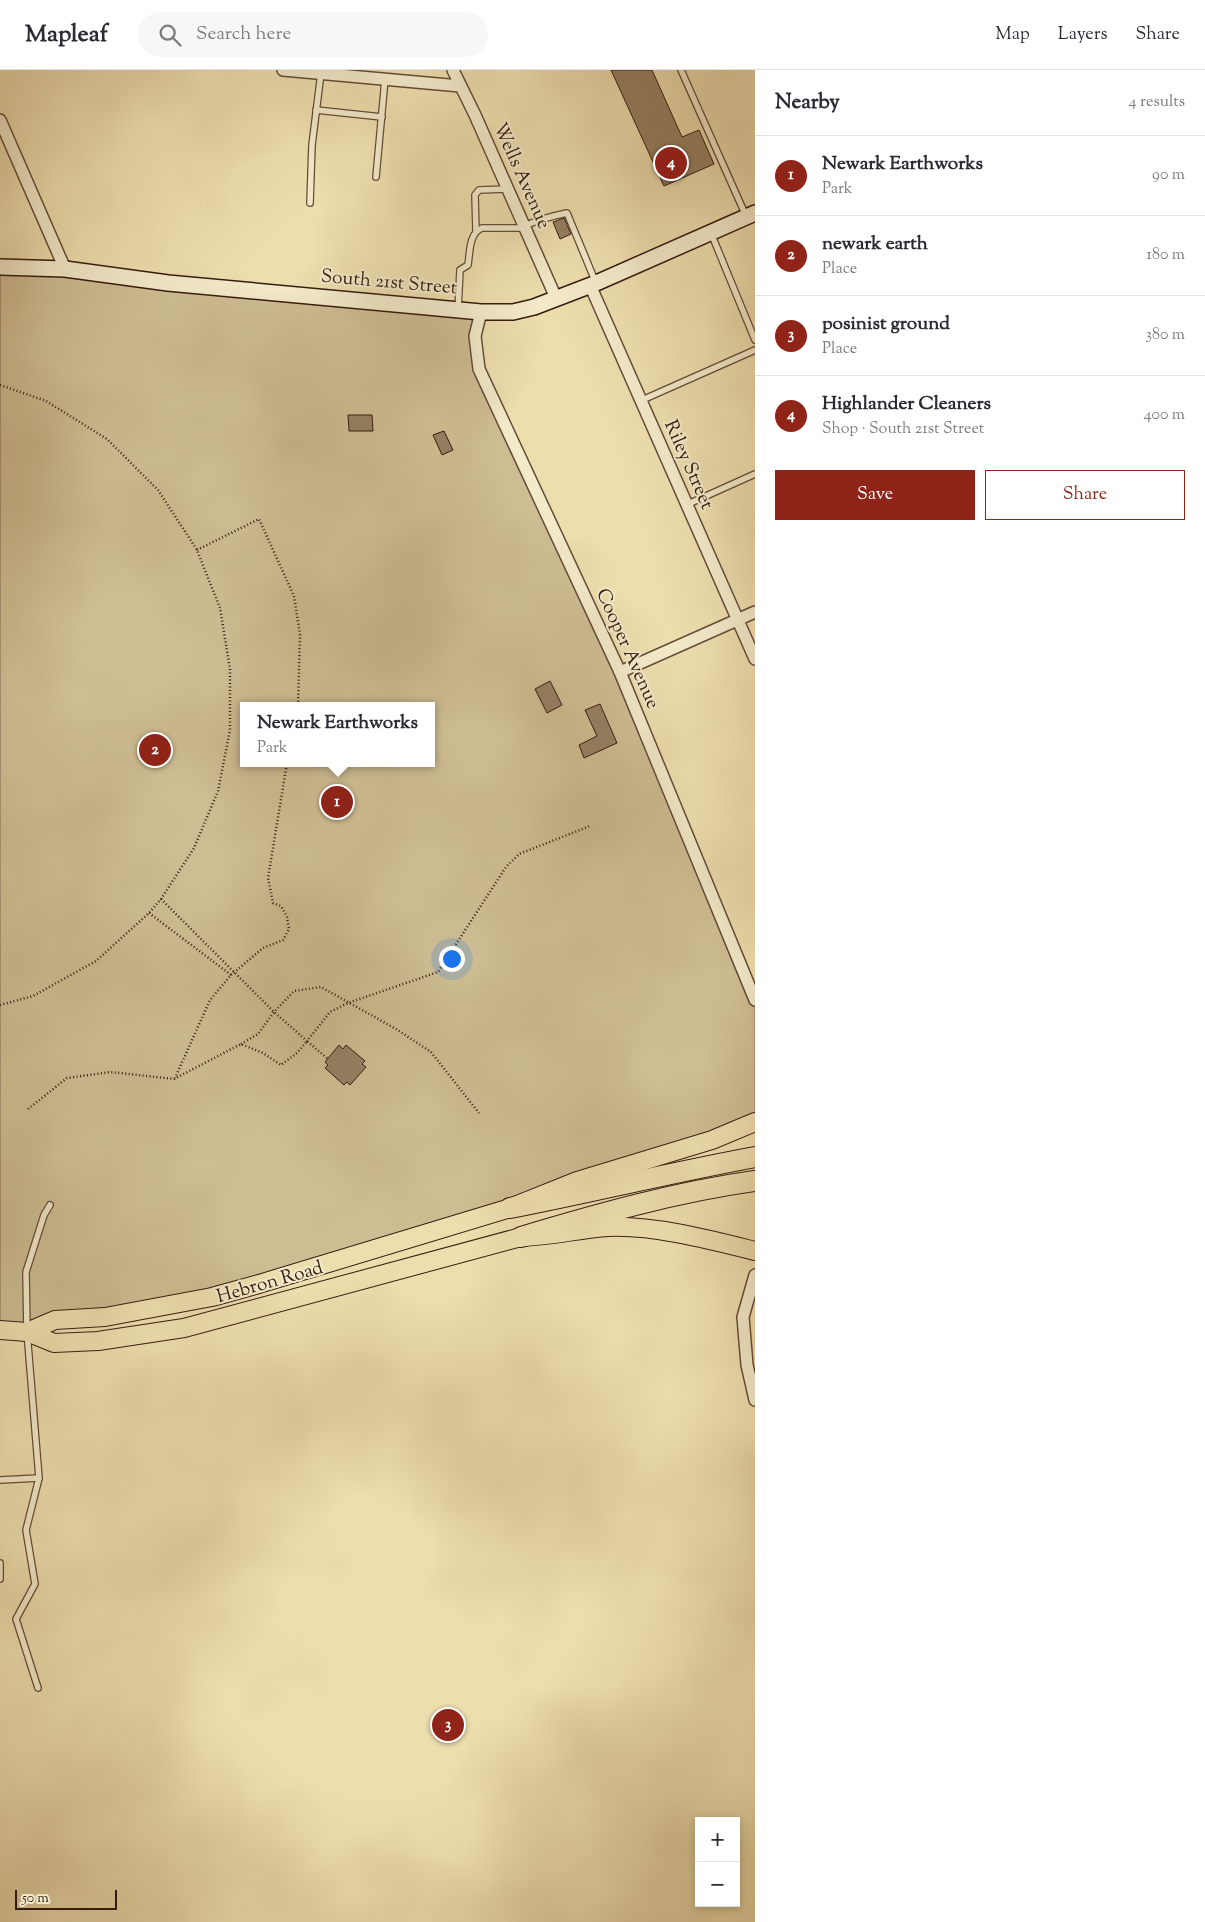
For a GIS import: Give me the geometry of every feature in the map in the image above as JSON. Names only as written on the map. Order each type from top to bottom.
[{"type":"highway","name":"Hebron Road","points":[[27,1332],[55,1320],[105,1317],[212,1297],[510,1208],[577,1181],[712,1140],[755,1122]]},
{"type":"highway","points":[[510,1208],[698,1167],[755,1157]]},
{"type":"highway","points":[[521,1237],[573,1221],[678,1196],[755,1181]]},
{"type":"highway","name":"Hebron Road","points":[[0,1330],[27,1332],[54,1343],[98,1341],[184,1328],[521,1237],[545,1236],[609,1227],[650,1230],[711,1240],[755,1251]]},
{"type":"main road","name":"South 21st Street","points":[[0,267],[65,269],[168,283],[481,312],[513,312],[534,307],[593,284],[751,214]]},
{"type":"street","points":[[283,70],[460,86]]},
{"type":"street","name":"Wells Avenue","points":[[453,70],[556,298]]},
{"type":"street","points":[[0,120],[65,269]]},
{"type":"street","name":"Riley Street","points":[[593,284],[640,401],[755,659]]},
{"type":"street","name":"Cooper Avenue","points":[[481,312],[475,336],[479,369],[620,672],[755,1000]]},
{"type":"street","points":[[620,672],[755,612]]},
{"type":"street","points":[[755,1275],[744,1317],[747,1365],[755,1400]]},
{"type":"lane","points":[[681,70],[751,214]]},
{"type":"lane","points":[[310,202],[312,145],[321,73]]},
{"type":"lane","points":[[376,177],[385,79]]},
{"type":"lane","points":[[316,110],[382,117]]},
{"type":"lane","points":[[476,231],[476,192],[479,190],[508,189]]},
{"type":"lane","points":[[458,310],[460,270],[468,265],[473,235],[482,228],[525,227],[545,218],[567,212],[593,284]]},
{"type":"lane","points":[[711,233],[755,340]]},
{"type":"lane","points":[[640,401],[755,350]]},
{"type":"lane","points":[[686,504],[755,474]]},
{"type":"lane","points":[[38,1688],[16,1619],[36,1584],[26,1530],[39,1478],[27,1332],[26,1272],[44,1215],[50,1205]]},
{"type":"lane","points":[[0,1480],[39,1478]]},
{"type":"lane","points":[[0,1564],[0,1579]]},
{"type":"path","points":[[0,385],[46,401],[107,439],[158,490],[197,550],[220,608],[230,669],[230,730],[218,791],[194,848],[160,899],[149,913],[96,961],[33,996],[0,1005]]},
{"type":"path","points":[[197,550],[259,519],[294,596],[300,635],[298,702]]},
{"type":"path","points":[[174,1079],[210,1000],[234,972],[264,948],[283,940],[289,929],[287,917],[282,906],[273,904],[268,878],[286,767]]},
{"type":"path","points":[[241,1044],[263,1053],[281,1065],[297,1053],[330,1012],[348,1003],[438,972],[506,867],[519,854],[590,826]]},
{"type":"path","points":[[160,899],[274,1012],[328,1059]]},
{"type":"path","points":[[149,913],[231,976]]},
{"type":"path","points":[[28,1109],[67,1078],[111,1072],[174,1079],[258,1034],[274,1012],[294,991],[321,987],[396,1029],[431,1052],[479,1113]]},
{"type":"shaded area","points":[[0,267],[481,312],[479,369],[620,672],[755,1000],[755,1122],[212,1297],[0,1330]]},
{"type":"building","points":[[611,70],[652,70],[682,137],[699,130],[714,164],[664,186]]},
{"type":"building","points":[[564,218],[571,234],[560,239],[553,222]]},
{"type":"building","points":[[348,415],[372,415],[373,431],[349,431]]},
{"type":"building","points":[[444,431],[453,450],[442,455],[433,435]]},
{"type":"building","points":[[550,681],[562,705],[547,713],[535,689]]},
{"type":"building","points":[[600,704],[617,743],[584,758],[579,745],[597,736],[585,710]]},
{"type":"building","points":[[339,1045],[343,1049],[346,1045],[365,1061],[362,1064],[366,1067],[350,1085],[347,1082],[344,1085],[325,1068],[328,1065],[325,1062]]},
{"type":"place","name":"Highlander Cleaners","points":[[671,163]]},
{"type":"place","name":"newark earth","points":[[155,750]]},
{"type":"place","name":"Newark Earthworks","points":[[337,802]]},
{"type":"place","name":"posinist ground","points":[[448,1725]]}]
